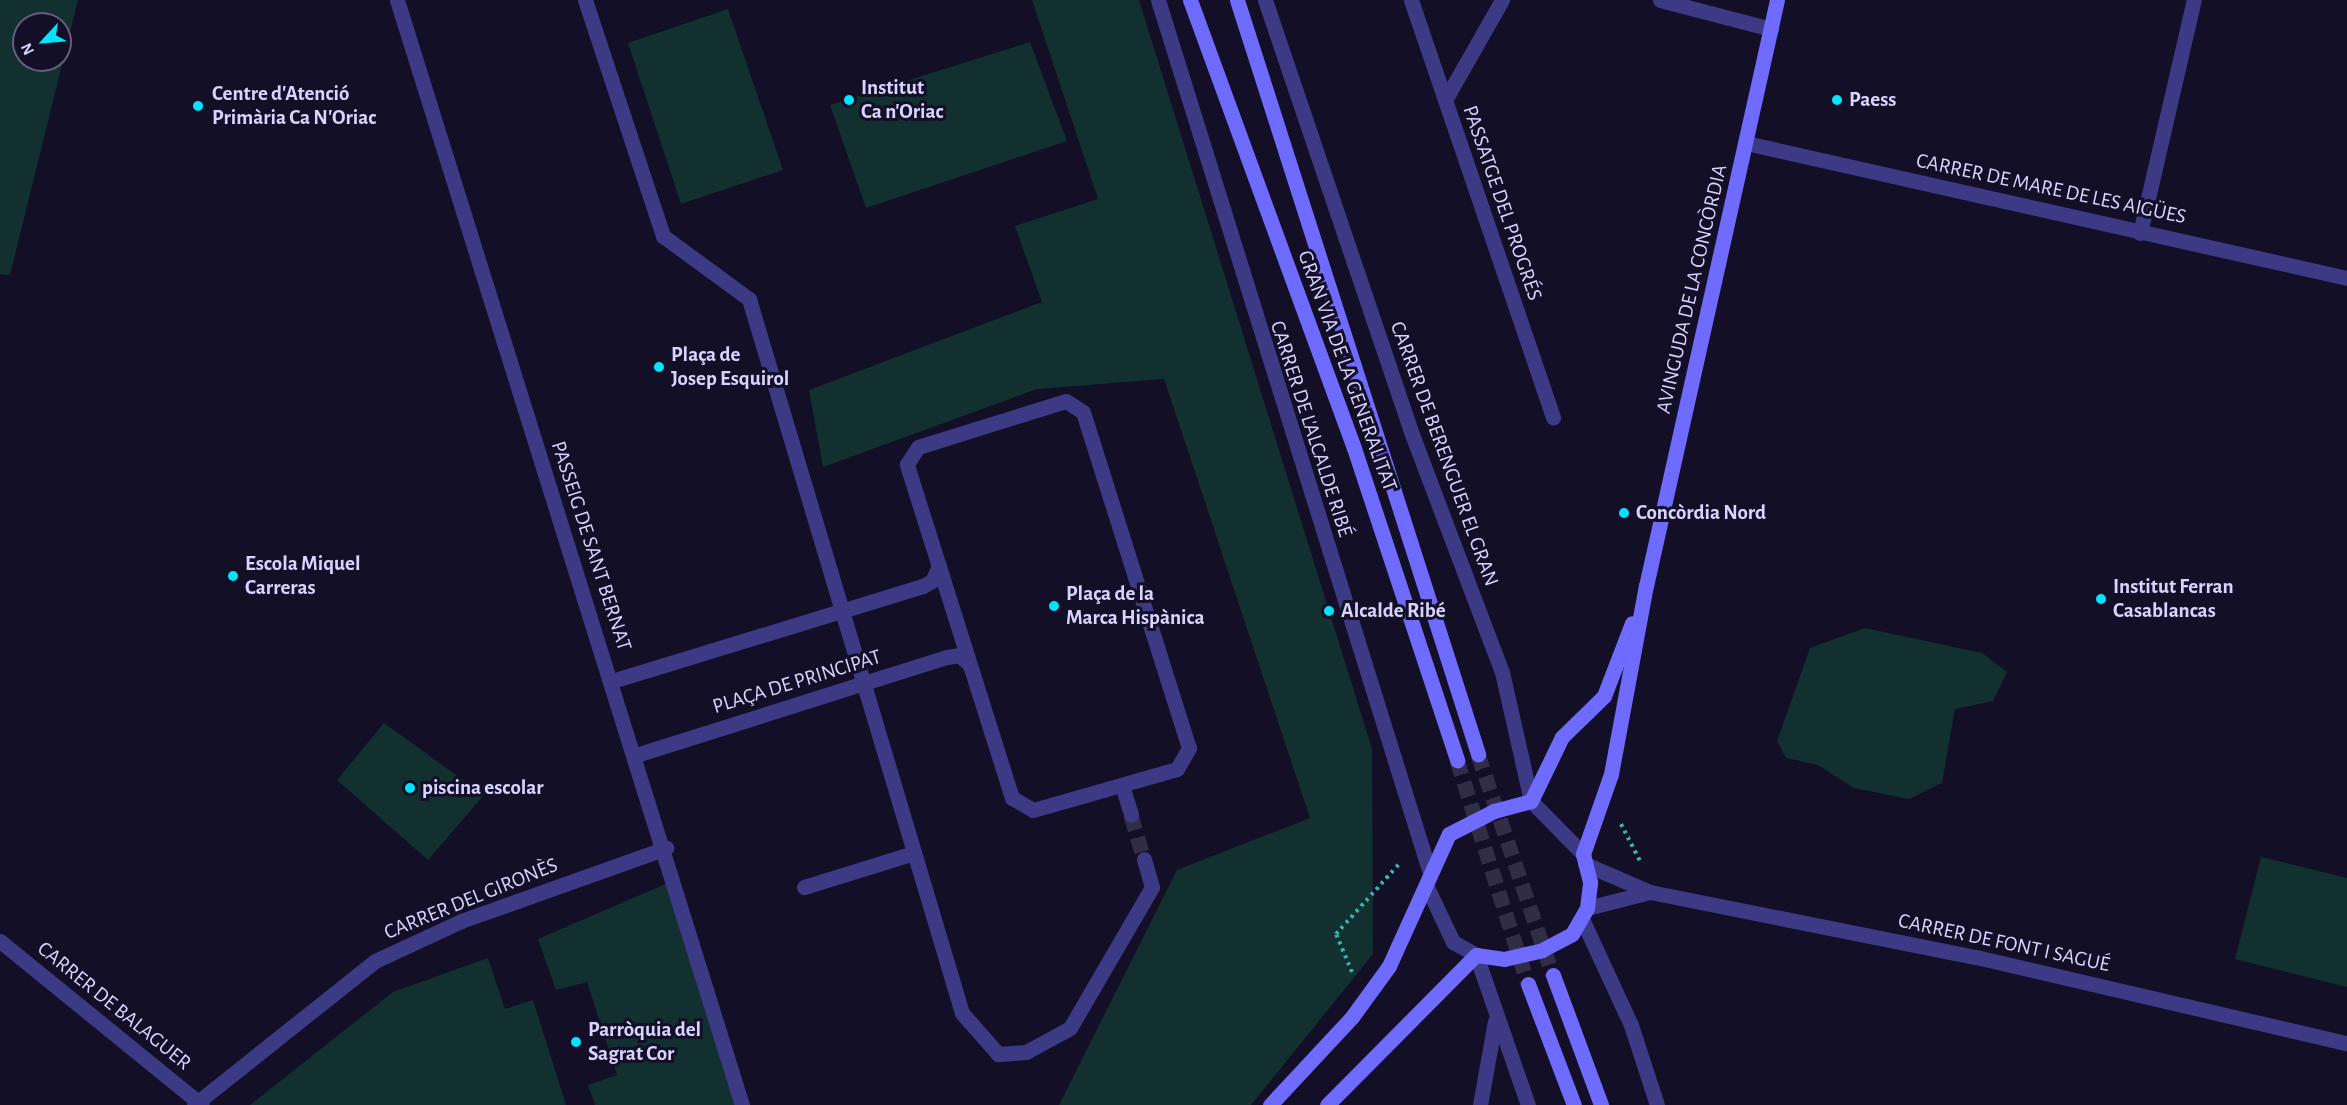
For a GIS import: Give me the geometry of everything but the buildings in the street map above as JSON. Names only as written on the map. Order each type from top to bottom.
[{"type":"street","name":"PASSEIG DE SANT BERNAT","points":[[397,0],[666,848],[742,1105]]},
{"type":"street","points":[[585,0],[663,236],[749,299],[962,1013],[998,1054],[1026,1052],[1070,1028],[1152,887],[1144,859]]},
{"type":"street","name":"CARRER DE L'ALCALDE RIBÉ","points":[[1158,0],[1429,870]]},
{"type":"street","name":"GRAN VIA DE LA GENERALITAT","points":[[1190,0],[1354,448],[1457,760]]},
{"type":"street","name":"GRAN VIA DE LA GENERALITAT","points":[[1237,0],[1478,754]]},
{"type":"street","name":"CARRER DE BERENGUER EL GRAN","points":[[1265,0],[1410,429],[1502,672],[1531,801]]},
{"type":"street","name":"PASSATGE DEL PROGRÉS","points":[[1411,0],[1553,418]]},
{"type":"street","points":[[1444,100],[1502,0]]},
{"type":"street","points":[[1660,0],[1771,28]]},
{"type":"street","name":"AVINGUDA DE LA CONCÒRDIA","points":[[1584,859],[1606,793],[1646,586],[1777,0]]},
{"type":"street","points":[[2140,233],[2194,0]]},
{"type":"street","name":"CARRER DE MARE DE LES AIGÜES","points":[[1746,143],[2347,278]]},
{"type":"street","points":[[1066,401],[1083,412],[1190,748],[1177,769],[1033,810],[1012,798],[939,566],[907,464],[918,447],[1066,401]]},
{"type":"street","points":[[612,681],[923,586],[933,581],[939,566]]},
{"type":"street","name":"AVINGUDA DE LA CONCÒRDIA","points":[[1531,801],[1562,737],[1604,696],[1646,586]]},
{"type":"street","name":"PLAÇA DE PRINCIPAT","points":[[636,755],[947,657],[959,655],[969,664]]},
{"type":"street","points":[[1122,785],[1131,815]]},
{"type":"street","points":[[1270,1105],[1364,1000],[1389,966],[1427,887],[1429,870],[1449,834],[1494,811],[1531,801],[1584,859],[1584,914],[1631,1025],[1657,1105]]},
{"type":"street","name":"CARRER DEL GIRONÈS","points":[[198,1104],[375,961],[461,921],[666,848]]},
{"type":"street","points":[[804,887],[914,853]]},
{"type":"street","name":"CARRER DE FONT I SAGUÉ","points":[[1584,859],[1643,889],[1977,957],[2347,1043]]},
{"type":"street","points":[[1427,887],[1453,942],[1476,955],[1504,959],[1542,950],[1572,934],[1584,914]]},
{"type":"street","name":"CARRER DE FONT I SAGUÉ","points":[[1584,914],[1643,889]]},
{"type":"street","name":"CARRER DE BALAGUER","points":[[0,941],[198,1104]]},
{"type":"street","points":[[1476,955],[1495,1018],[1528,1105]]},
{"type":"street","points":[[1327,1105],[1476,955]]},
{"type":"street","points":[[1553,975],[1601,1105]]},
{"type":"street","points":[[1528,984],[1574,1105]]},
{"type":"street","points":[[1480,1105],[1495,1018]]},
{"type":"path","points":[[1606,793],[1622,801],[1624,834],[1641,854],[1643,889]]},
{"type":"path","points":[[1364,1000],[1336,934],[1420,842]]},
{"type":"green space","points":[[0,0],[78,0],[72,24],[72,12],[12,12],[12,72],[60,72],[10,275],[0,274]]},
{"type":"green space","points":[[1032,0],[1139,0],[1372,749],[1373,954],[1251,1105],[1059,1105],[1177,870],[1310,818],[1164,379],[1037,389],[823,467],[809,390],[1042,302],[1015,226],[1098,199]]},
{"type":"green space","points":[[728,9],[783,170],[681,204],[628,43]]},
{"type":"green space","points":[[1030,42],[1067,141],[866,208],[830,105]]},
{"type":"green space","points":[[1865,628],[1982,653],[2007,672],[1993,701],[1955,709],[1942,783],[1909,799],[1854,788],[1818,765],[1786,758],[1777,741],[1810,648]]},
{"type":"green space","name":"piscina escolar","points":[[384,723],[484,795],[428,860],[337,780]]},
{"type":"green space","points":[[2261,857],[2347,878],[2347,987],[2235,959]]},
{"type":"green space","points":[[675,880],[742,1105],[595,1105],[588,1085],[617,1075],[587,982],[556,990],[538,939]]},
{"type":"green space","points":[[488,958],[505,1009],[533,1000],[566,1105],[250,1105],[393,992]]},
{"type":"tunnel","points":[[1478,754],[1553,975]]},
{"type":"tunnel","points":[[1457,760],[1528,984]]},
{"type":"tunnel","points":[[1131,815],[1144,859]]},
{"type":"place","name":"Institut Ca n'Oriac","points":[[849,100]]},
{"type":"place","name":"Paess","points":[[1837,100]]},
{"type":"place","name":"Centre d'Atenció Primària Ca N'Oriac","points":[[198,106]]},
{"type":"place","name":"Plaça de Josep Esquirol","points":[[659,367]]},
{"type":"place","name":"Concòrdia Nord","points":[[1624,513]]},
{"type":"place","name":"Escola Miquel Carreras","points":[[233,576]]},
{"type":"place","name":"Institut Ferran Casablancas","points":[[2101,599]]},
{"type":"place","name":"Plaça de la Marca Hispànica","points":[[1054,606]]},
{"type":"place","name":"Alcalde Ribé","points":[[1329,611]]},
{"type":"place","name":"piscina escolar","points":[[410,788]]},
{"type":"place","name":"Parròquia del Sagrat Cor","points":[[576,1042]]}]
